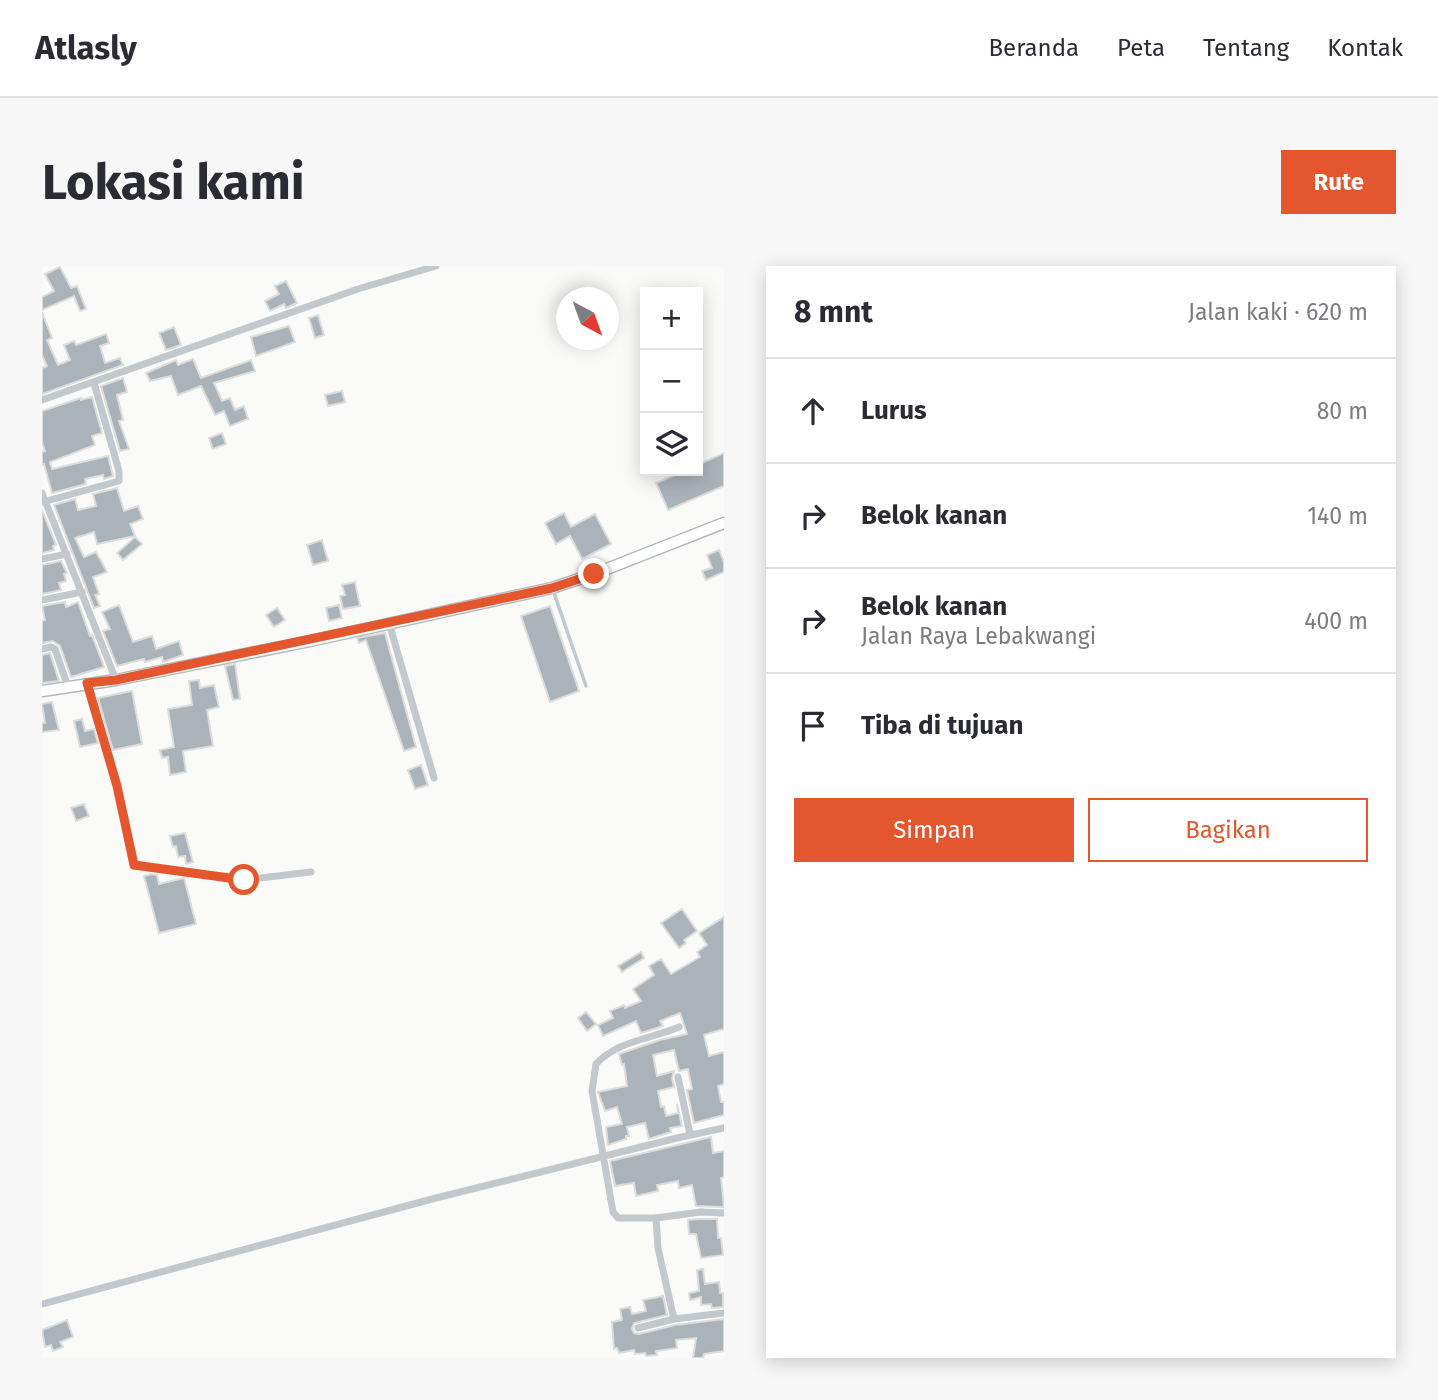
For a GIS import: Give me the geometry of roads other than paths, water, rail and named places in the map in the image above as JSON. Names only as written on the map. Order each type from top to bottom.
[{"type":"main road","points":[[42,691],[116,680],[552,588],[724,523]]},
{"type":"street","points":[[42,399],[358,289],[436,266]]},
{"type":"street","points":[[94,383],[119,471],[119,481],[43,499],[116,680]]},
{"type":"street","points":[[42,559],[67,554]]},
{"type":"street","points":[[42,600],[82,593]]},
{"type":"street","points":[[389,623],[433,778]]},
{"type":"street","points":[[42,649],[55,649],[68,687]]},
{"type":"street","points":[[87,683],[117,786],[134,863],[140,867],[244,880],[311,872]]},
{"type":"street","points":[[679,1027],[656,1037],[617,1047],[596,1064],[593,1091],[615,1216],[656,1218],[701,1212],[724,1213]]},
{"type":"street","points":[[678,1077],[690,1135]]},
{"type":"street","points":[[42,1304],[436,1198],[724,1128]]},
{"type":"street","points":[[656,1218],[658,1248],[674,1319]]},
{"type":"street","points":[[638,1328],[674,1319],[724,1313]]},
{"type":"lane","points":[[552,588],[586,685]]}]
